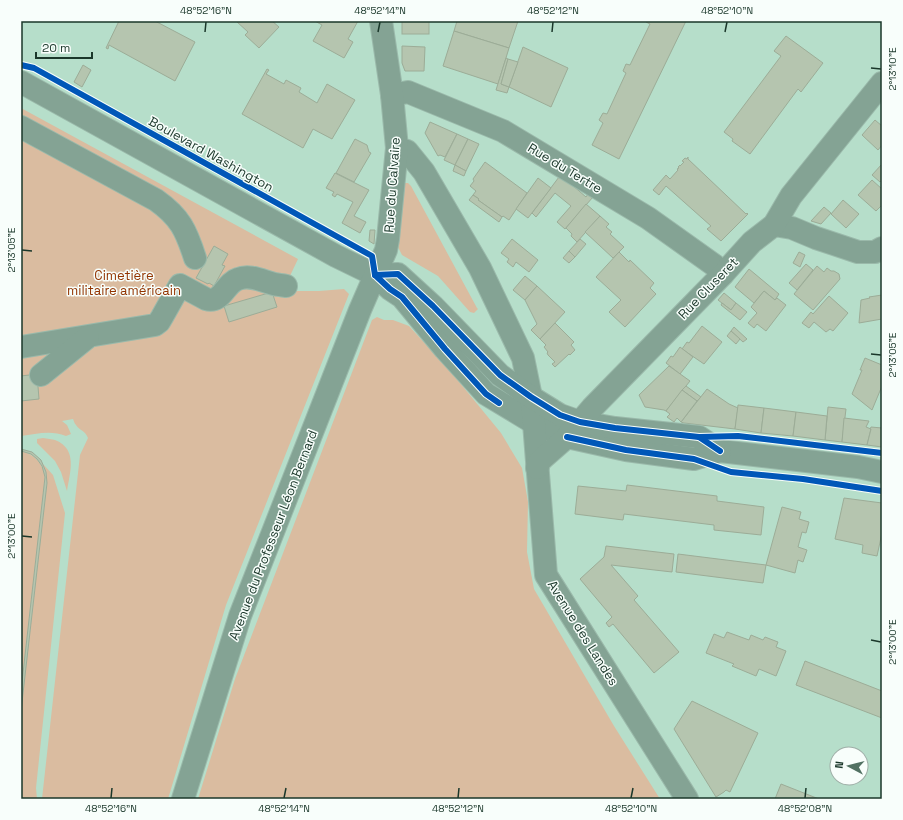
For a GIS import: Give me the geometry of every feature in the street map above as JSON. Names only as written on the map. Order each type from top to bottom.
[{"type":"street","name":"Rue du Calvaire","points":[[375,275],[386,250],[388,239],[397,148],[392,95],[382,21]]},
{"type":"street","points":[[21,82],[322,248],[375,275],[390,289],[402,297],[445,349],[486,394],[534,424],[574,430],[628,430],[699,437],[720,451],[858,467],[882,472]]},
{"type":"street","points":[[882,83],[791,196],[774,225],[792,228],[858,252],[875,252],[882,248]]},
{"type":"street","name":"Rue du Tertre","points":[[392,95],[408,92],[504,131],[648,218],[723,274]]},
{"type":"street","points":[[21,127],[156,200],[168,208],[200,250],[162,317],[155,325],[21,347]]},
{"type":"street","name":"Avenue des Landes","points":[[397,148],[407,151],[424,172],[480,268],[523,358],[534,424],[546,575],[687,799]]},
{"type":"street","name":"Rue Cluseret","points":[[574,430],[592,408],[723,274],[752,242],[774,225]]},
{"type":"street","points":[[375,275],[398,274],[433,306],[500,375],[530,397],[560,415],[574,430]]},
{"type":"street","name":"Avenue du Professeur Léon Bernard","points":[[184,799],[240,616],[375,275]]},
{"type":"street","points":[[180,285],[210,300],[216,300],[236,279],[246,277],[286,286]]},
{"type":"street","points":[[41,375],[89,336]]},
{"type":"street","points":[[537,468],[540,461],[574,430]]},
{"type":"green space","name":"Cimetière militaire américain","points":[[21,108],[298,259],[289,278],[286,291],[344,289],[349,294],[226,605],[168,799],[42,799],[80,455],[88,438],[85,433],[75,424],[73,419],[62,421],[67,425],[71,434],[66,436],[49,433],[21,436]]},
{"type":"green space","points":[[408,183],[411,186],[478,309],[474,313],[470,312],[438,276],[402,255],[398,247],[403,184]]},
{"type":"green space","points":[[377,317],[384,320],[393,320],[409,326],[451,372],[501,433],[522,468],[528,502],[527,552],[534,589],[614,726],[660,799],[198,799],[235,679],[372,320]]},
{"type":"green space","points":[[43,438],[55,440],[62,444],[70,455],[71,469],[67,491],[61,472],[55,461],[37,443],[37,439]]},
{"type":"green space","points":[[21,451],[38,460],[45,477],[21,691]]},
{"type":"green space","points":[[43,464],[53,475],[65,513],[36,788],[37,799],[21,799],[21,711],[47,483],[46,472]]},
{"type":"building","points":[[119,21],[155,21],[195,42],[175,81],[109,45],[108,49],[106,48]]},
{"type":"building","points":[[236,21],[272,21],[279,27],[259,48],[245,35],[248,32]]},
{"type":"building","points":[[315,21],[358,21],[348,39],[353,42],[344,58],[313,41],[322,25]]},
{"type":"building","points":[[402,21],[429,21],[429,34],[402,34]]},
{"type":"building","points":[[457,21],[518,21],[509,48],[454,31]]},
{"type":"building","points":[[646,21],[686,21],[619,159],[592,145],[603,123],[599,120],[603,113],[607,114],[626,73],[623,71],[626,64],[630,65],[650,24]]},
{"type":"building","points":[[454,31],[509,48],[498,84],[443,66]]},
{"type":"building","points":[[786,36],[823,63],[801,92],[798,89],[750,154],[732,141],[733,139],[724,132],[781,56],[774,51]]},
{"type":"building","points":[[402,46],[425,47],[424,71],[405,71],[402,63]]},
{"type":"building","points":[[523,47],[568,68],[551,107],[509,87]]},
{"type":"building","points":[[506,58],[508,59],[501,84],[509,87],[507,93],[496,90]]},
{"type":"building","points":[[508,59],[518,62],[509,87],[501,84]]},
{"type":"building","points":[[83,65],[91,70],[82,87],[74,82]]},
{"type":"building","points":[[267,69],[269,70],[266,74],[284,84],[286,80],[301,88],[299,92],[317,103],[327,84],[355,100],[332,139],[313,129],[303,148],[242,114]]},
{"type":"building","points":[[875,120],[882,126],[882,145],[878,150],[862,135]]},
{"type":"building","points":[[430,122],[457,134],[445,157],[440,155],[438,156],[425,133]]},
{"type":"building","points":[[457,134],[468,139],[455,165],[444,160]]},
{"type":"building","points":[[355,139],[367,145],[369,152],[371,153],[354,182],[336,173]]},
{"type":"building","points":[[468,139],[479,144],[466,171],[455,165]]},
{"type":"building","points":[[688,157],[688,159],[746,214],[748,214],[721,241],[707,229],[711,226],[666,186],[659,195],[653,190],[666,175],[670,179],[678,170],[678,167],[684,162],[682,161]]},
{"type":"building","points":[[485,162],[527,193],[509,220],[503,216],[502,217],[473,195],[476,191],[470,186]]},
{"type":"building","points":[[882,164],[882,180],[880,182],[872,175]]},
{"type":"building","points":[[455,165],[466,171],[464,176],[453,171]]},
{"type":"building","points":[[335,173],[369,190],[354,216],[366,222],[360,233],[342,223],[353,202],[337,194],[335,197],[332,195],[334,192],[326,188]]},
{"type":"building","points":[[559,177],[571,184],[586,197],[588,194],[593,197],[565,229],[557,222],[571,206],[555,193],[536,217],[532,213]]},
{"type":"building","points":[[538,178],[551,188],[528,218],[516,209]]},
{"type":"building","points":[[872,180],[882,189],[882,205],[876,211],[858,195]]},
{"type":"building","points":[[473,195],[502,217],[499,222],[469,200]]},
{"type":"building","points":[[843,200],[859,214],[846,228],[831,214]]},
{"type":"building","points":[[586,204],[600,216],[577,242],[566,228]]},
{"type":"building","points":[[824,207],[831,213],[821,224],[811,221]]},
{"type":"building","points":[[600,216],[609,224],[606,227],[612,232],[610,234],[624,247],[613,258],[585,232]]},
{"type":"building","points":[[370,230],[375,230],[374,244],[369,241]]},
{"type":"building","points":[[512,239],[538,260],[529,272],[516,262],[513,267],[507,262],[509,259],[501,253]]},
{"type":"building","points":[[580,239],[586,244],[575,257],[569,251]]},
{"type":"building","points":[[214,246],[228,254],[222,265],[225,266],[214,286],[196,278]]},
{"type":"building","points":[[569,251],[575,257],[569,263],[563,258]]},
{"type":"building","points":[[619,252],[629,262],[630,260],[654,283],[650,288],[656,294],[625,327],[609,312],[621,300],[596,277]]},
{"type":"building","points":[[799,252],[805,255],[800,267],[793,263]]},
{"type":"building","points":[[806,264],[813,270],[797,290],[789,283]]},
{"type":"building","points":[[817,266],[824,272],[827,268],[834,271],[839,274],[840,279],[813,310],[794,294]]},
{"type":"building","points":[[749,269],[779,294],[775,300],[764,291],[754,303],[735,287]]},
{"type":"building","points":[[525,276],[537,286],[525,300],[513,290]]},
{"type":"building","points":[[537,286],[565,312],[540,339],[531,330],[537,324],[525,300]]},
{"type":"building","points":[[764,291],[775,300],[777,298],[786,305],[766,331],[757,324],[754,328],[748,323],[757,313],[751,307]]},
{"type":"building","points":[[272,292],[277,307],[229,322],[224,306]]},
{"type":"building","points":[[724,293],[736,303],[731,310],[718,300]]},
{"type":"building","points":[[882,295],[882,319],[859,323],[861,300]]},
{"type":"building","points":[[829,296],[848,313],[833,331],[830,329],[826,332],[814,322],[809,328],[802,323],[811,312],[813,314]]},
{"type":"building","points":[[722,303],[731,310],[736,303],[747,312],[740,320],[721,305]]},
{"type":"building","points":[[555,323],[574,342],[571,345],[575,350],[555,367],[552,364],[555,362],[548,355],[548,352],[544,347],[546,345],[540,339]]},
{"type":"building","points":[[702,326],[722,342],[704,364],[682,349],[687,342],[689,343]]},
{"type":"building","points":[[734,327],[747,339],[743,342],[731,331]]},
{"type":"building","points":[[731,331],[740,339],[736,344],[727,336]]},
{"type":"building","points":[[680,347],[693,357],[680,374],[666,363],[671,356],[673,357]]},
{"type":"building","points":[[865,358],[882,365],[882,386],[872,410],[852,394],[862,370],[860,370]]},
{"type":"building","points":[[669,366],[690,381],[666,411],[645,407],[639,395]]},
{"type":"building","points":[[37,374],[39,399],[21,401],[21,376]]},
{"type":"building","points":[[686,386],[701,397],[697,401],[682,390]]},
{"type":"building","points":[[707,389],[729,404],[738,408],[735,429],[681,422]]},
{"type":"building","points":[[682,390],[697,401],[681,422],[677,418],[674,422],[667,417],[670,414],[666,411]]},
{"type":"building","points":[[738,405],[764,408],[761,433],[735,429]]},
{"type":"building","points":[[828,407],[846,409],[842,442],[825,440]]},
{"type":"building","points":[[764,408],[796,412],[793,436],[761,433]]},
{"type":"building","points":[[796,412],[827,416],[825,440],[793,436]]},
{"type":"building","points":[[844,418],[869,421],[866,427],[871,429],[867,445],[842,442]]},
{"type":"building","points":[[871,427],[882,428],[882,447],[867,445]]},
{"type":"building","points":[[21,449],[32,452],[41,460],[46,472],[47,483],[21,711],[21,691],[45,477],[42,466],[37,459],[31,454],[21,451]]},
{"type":"building","points":[[627,485],[717,496],[717,501],[764,507],[761,535],[714,530],[714,525],[624,514],[623,520],[575,514],[578,486],[626,491]]},
{"type":"building","points":[[844,498],[882,503],[882,533],[877,556],[862,553],[863,545],[835,539]]},
{"type":"building","points":[[782,507],[801,512],[799,519],[809,522],[806,533],[802,532],[798,547],[807,550],[803,562],[798,560],[795,573],[766,565]]},
{"type":"building","points":[[606,546],[674,554],[672,572],[611,565],[638,596],[634,600],[679,652],[654,673],[613,624],[609,627],[606,623],[612,617],[580,579],[604,557]]},
{"type":"building","points":[[678,554],[766,565],[763,583],[676,572]]},
{"type":"building","points":[[727,632],[749,640],[751,635],[763,640],[765,637],[778,642],[776,647],[786,651],[776,676],[759,669],[756,676],[732,666],[734,664],[706,653],[714,634],[724,638]]},
{"type":"building","points":[[805,661],[882,691],[882,718],[796,685]]},
{"type":"building","points":[[692,701],[758,733],[730,792],[726,790],[716,797],[674,729]]},
{"type":"building","points":[[781,784],[819,799],[775,799]]},
{"type":"cycle path","name":"Boulevard Washington","points":[[21,65],[34,68],[372,256],[375,275],[390,289],[402,297],[445,349],[486,394],[499,403]]},
{"type":"cycle path","points":[[375,275],[398,274],[433,306],[500,375],[560,415],[580,422],[615,428],[699,437],[720,451]]},
{"type":"cycle path","points":[[699,437],[738,436],[882,453]]},
{"type":"cycle path","points":[[567,437],[626,450],[694,459],[731,472],[803,479],[882,491]]}]
